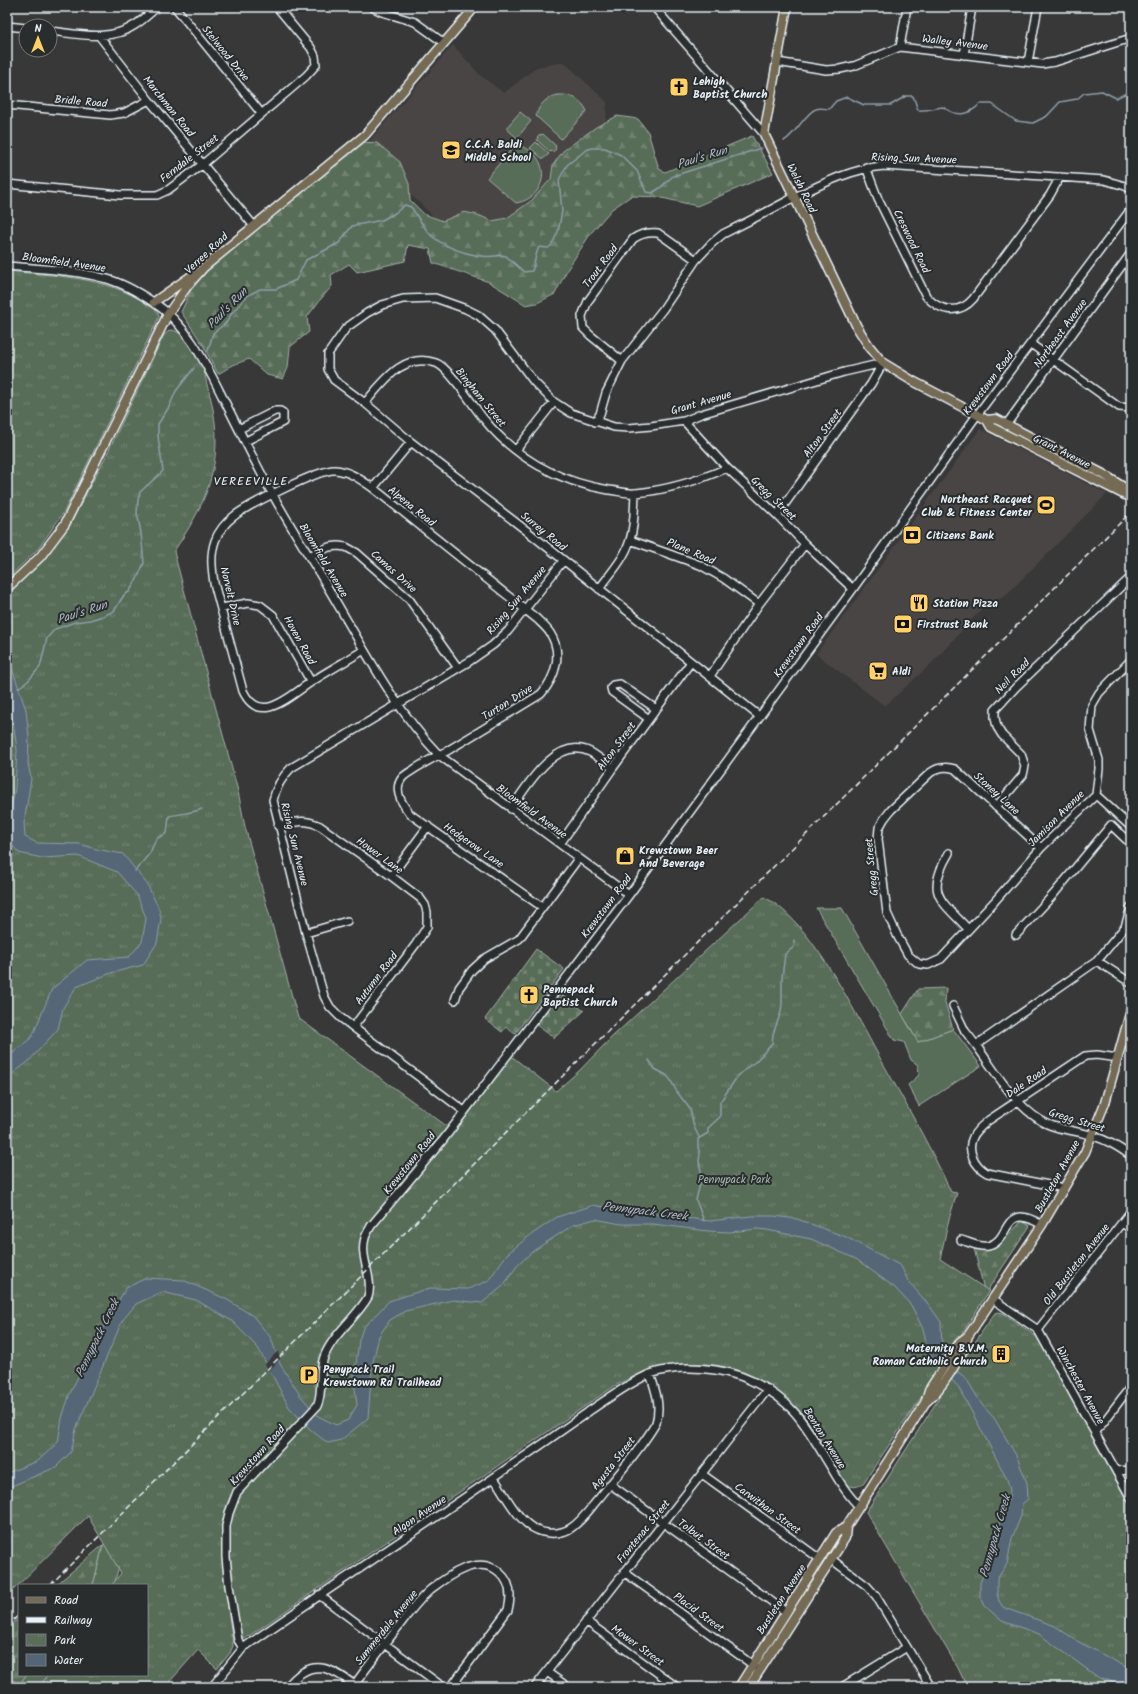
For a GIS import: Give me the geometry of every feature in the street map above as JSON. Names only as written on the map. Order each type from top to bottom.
[{"type":"main road","name":"Verree Road","points":[[7,588],[40,557],[64,524],[168,314],[188,285],[203,268],[365,135],[475,7]]},
{"type":"main road","points":[[764,134],[787,7]]},
{"type":"main road","name":"Welsh Road","points":[[764,134],[857,326],[869,346],[883,363]]},
{"type":"main road","points":[[154,302],[203,268]]},
{"type":"main road","name":"Grant Avenue","points":[[883,363],[911,380],[977,415],[987,420],[996,420],[1103,474],[1131,492]]},
{"type":"main road","name":"Grant Avenue","points":[[987,420],[991,427],[1125,495],[1131,496]]},
{"type":"main road","name":"Bustleton Avenue","points":[[749,1687],[845,1538],[846,1527],[859,1506],[968,1336],[1042,1225],[1064,1188],[1092,1136],[1107,1096],[1131,1010]]},
{"type":"main road","name":"Bustleton Avenue","points":[[739,1687],[836,1533],[846,1527]]},
{"type":"street","points":[[58,32],[100,37],[135,26],[157,7]]},
{"type":"street","name":"Stelwood Drive","points":[[175,7],[261,113]]},
{"type":"street","name":"Ferndale Street","points":[[7,184],[120,195],[157,194],[168,190],[203,164],[306,76],[316,65],[315,56],[311,48],[277,7]]},
{"type":"street","points":[[372,7],[382,12],[415,22],[444,43]]},
{"type":"street","points":[[654,7],[764,134]]},
{"type":"street","points":[[900,47],[907,7]]},
{"type":"street","points":[[964,55],[972,7]]},
{"type":"street","points":[[1028,62],[1038,7]]},
{"type":"street","points":[[7,26],[18,27]]},
{"type":"street","name":"Marchman Road","points":[[100,37],[149,100],[254,226]]},
{"type":"street","name":"Walley Avenue","points":[[777,62],[826,70],[840,69],[854,66],[900,47],[1042,64],[1055,62],[1131,38]]},
{"type":"street","name":"Bridle Road","points":[[7,105],[110,115],[124,113],[149,100]]},
{"type":"street","name":"Rising Sun Avenue","points":[[596,422],[606,393],[622,361],[662,309],[696,260],[711,244],[723,234],[846,173],[866,167],[903,166],[1104,180],[1131,189]]},
{"type":"street","name":"Creswood Road","points":[[866,167],[878,199],[926,296],[933,304],[951,310],[961,308],[969,304],[1050,195],[1060,177]]},
{"type":"street","name":"Krewstown Road","points":[[243,1648],[238,1640],[229,1586],[226,1557],[226,1526],[237,1492],[316,1409],[320,1397],[321,1366],[326,1351],[368,1297],[370,1290],[369,1276],[364,1248],[365,1237],[371,1226],[443,1140],[629,895],[853,589],[977,415],[1131,209]]},
{"type":"street","name":"Trout Road","points":[[622,361],[583,328],[582,316],[583,309],[592,295],[633,239],[640,234],[652,232],[658,233],[696,260]]},
{"type":"street","name":"Northeast Avenue","points":[[1006,425],[1131,253]]},
{"type":"street","name":"Bloomfield Avenue","points":[[7,266],[88,274],[104,278],[133,290],[154,302],[168,314],[194,345],[246,441],[272,495],[310,556],[364,650],[398,704],[421,735],[439,755],[560,844],[578,859],[629,895]]},
{"type":"street","name":"Grant Avenue","points":[[328,355],[337,339],[346,328],[367,313],[382,305],[403,299],[435,298],[466,309],[478,316],[495,330],[534,382],[554,402],[571,413],[596,422],[614,427],[629,428],[684,420],[836,374],[883,363]]},
{"type":"street","points":[[1031,344],[1122,408],[1131,408]]},
{"type":"street","name":"Surrey Road","points":[[328,355],[328,369],[334,380],[759,716]]},
{"type":"street","name":"Bingham Street","points":[[365,403],[391,373],[400,366],[413,361],[437,363],[454,380],[483,418],[502,439],[534,464],[552,474],[589,487],[635,493],[681,485],[727,468]]},
{"type":"street","name":"Alton Street","points":[[777,515],[871,384],[883,363]]},
{"type":"street","points":[[516,450],[554,402]]},
{"type":"street","points":[[239,429],[275,411],[280,411],[283,413],[283,422],[246,441]]},
{"type":"street","name":"Gregg Street","points":[[684,420],[727,468],[853,589]]},
{"type":"street","points":[[373,488],[411,442]]},
{"type":"street","name":"Alpena Road","points":[[272,495],[297,482],[327,470],[335,470],[355,476],[373,488],[525,610]]},
{"type":"street","points":[[599,590],[615,568],[630,540],[634,514],[635,493]]},
{"type":"street","name":"Norvelt Drive","points":[[272,495],[233,516],[223,526],[215,541],[212,565],[214,583],[222,608],[243,691],[247,698],[258,707],[282,704],[311,682]]},
{"type":"street","name":"Plane Road","points":[[630,540],[700,565],[724,578],[759,604]]},
{"type":"street","points":[[710,676],[759,604],[805,544]]},
{"type":"street","name":"Camas Drive","points":[[310,556],[328,547],[338,546],[346,547],[357,553],[409,599],[458,668]]},
{"type":"street","name":"Rising Sun Avenue","points":[[464,1111],[354,1026],[341,1018],[330,1007],[324,996],[306,933],[278,826],[273,800],[276,788],[281,778],[291,768],[458,668],[493,645],[508,631],[563,561]]},
{"type":"street","points":[[1128,580],[1131,588]]},
{"type":"street","name":"Neil Road","points":[[996,807],[1023,775],[1025,766],[1021,754],[1002,735],[997,727],[995,710],[1016,687],[1128,580]]},
{"type":"street","name":"Hoven Road","points":[[222,608],[248,603],[260,605],[273,615],[311,682]]},
{"type":"street","name":"Turton Drive","points":[[399,796],[400,784],[403,777],[541,694],[550,683],[557,664],[555,643],[550,632],[525,610]]},
{"type":"street","points":[[311,682],[364,650]]},
{"type":"street","name":"Jamison Avenue","points":[[928,965],[941,959],[1041,848],[1096,795],[1099,760],[1090,730],[1092,705],[1099,693],[1131,660]]},
{"type":"street","name":"Alton Street","points":[[560,844],[613,768],[691,662]]},
{"type":"street","points":[[649,719],[615,695],[611,690],[613,684],[620,684],[656,709]]},
{"type":"street","points":[[511,809],[536,772],[547,762],[566,750],[577,749],[589,751],[613,768]]},
{"type":"street","name":"Stoney Lane","points":[[933,770],[946,766],[955,769],[1041,848]]},
{"type":"street","name":"Gregg Street","points":[[928,965],[919,964],[908,955],[898,938],[887,913],[878,839],[879,828],[891,810],[933,770]]},
{"type":"street","points":[[1096,795],[1131,827]]},
{"type":"street","name":"Hedgerow Lane","points":[[399,796],[403,806],[410,814],[542,908]]},
{"type":"street","name":"Hower Lane","points":[[278,826],[299,821],[310,821],[320,826],[420,898],[425,905],[428,920],[427,927],[416,944]]},
{"type":"street","points":[[1016,935],[1111,825],[1131,844]]},
{"type":"street","points":[[391,876],[428,826]]},
{"type":"street","points":[[949,854],[938,874],[936,888],[944,903],[968,929]]},
{"type":"street","points":[[455,1000],[459,988],[472,970],[484,959],[519,939],[578,859]]},
{"type":"street","points":[[976,1045],[1097,961],[1125,927],[1131,907]]},
{"type":"street","points":[[306,933],[347,921]]},
{"type":"street","name":"Autumn Road","points":[[354,1026],[416,944]]},
{"type":"street","points":[[1097,961],[1131,983]]},
{"type":"street","name":"Gregg Street","points":[[953,1006],[965,1031],[1017,1101],[1040,1120],[1053,1126],[1092,1136],[1118,1147],[1131,1156]]},
{"type":"street","name":"Dale Road","points":[[1064,1188],[987,1173],[982,1170],[973,1158],[971,1144],[976,1132],[989,1120],[1085,1056],[1097,1055],[1118,1058]]},
{"type":"street","name":"Old Bustleton Avenue","points":[[1038,1330],[1131,1211]]},
{"type":"street","points":[[961,1240],[979,1246],[991,1245],[998,1240],[1010,1223],[1019,1218],[1029,1218],[1042,1225]]},
{"type":"street","points":[[1122,1223],[1131,1229]]},
{"type":"street","name":"Winchester Avenue","points":[[993,1299],[1038,1330],[1131,1498]]},
{"type":"street","name":"Benton Avenue","points":[[650,1374],[701,1368],[716,1370],[749,1379],[768,1389],[794,1410],[807,1428],[848,1496],[859,1506]]},
{"type":"street","name":"Algon Avenue","points":[[212,1687],[243,1648],[319,1595],[494,1478],[608,1398],[650,1374]]},
{"type":"street","name":"Agusta Street","points":[[494,1478],[522,1520],[533,1528],[542,1532],[561,1532],[571,1528],[581,1520],[656,1423],[658,1415],[658,1398],[650,1374]]},
{"type":"street","points":[[1095,1431],[1103,1423],[1131,1386]]},
{"type":"street","name":"Frontenac Street","points":[[535,1687],[768,1389]]},
{"type":"street","points":[[1116,1471],[1131,1470]]},
{"type":"street","name":"Carwithan Street","points":[[702,1474],[820,1559]]},
{"type":"street","name":"Tolbut Street","points":[[610,1484],[786,1612]]},
{"type":"street","points":[[831,1560],[867,1586],[876,1596],[931,1687]]},
{"type":"street","name":"Summerdale Avenue","points":[[355,1686],[385,1644],[431,1589],[466,1567],[477,1565],[494,1568],[506,1580],[511,1590],[508,1610],[451,1687]]},
{"type":"street","name":"Placid Street","points":[[624,1572],[760,1670]]},
{"type":"street","points":[[319,1595],[443,1687]]},
{"type":"street","name":"Mower Street","points":[[586,1621],[677,1687]]},
{"type":"street","points":[[842,1687],[855,1684],[907,1646]]},
{"type":"street","points":[[286,1687],[297,1675],[306,1670],[325,1668],[331,1669],[355,1686]]},
{"type":"street","points":[[547,1672],[568,1687]]},
{"type":"shaded area","points":[[453,45],[480,75],[504,93],[537,67],[564,62],[607,102],[605,136],[505,246],[438,221],[363,148]]},
{"type":"shaded area","points":[[980,429],[1107,494],[1004,597],[987,603],[932,663],[885,706],[816,654]]},
{"type":"green space","points":[[567,95],[579,100],[587,111],[561,139],[536,116],[539,108],[544,102],[550,97]]},
{"type":"green space","points":[[520,112],[531,121],[517,138],[506,128]]},
{"type":"green space","points":[[617,116],[638,119],[648,132],[659,169],[665,172],[752,136],[773,173],[697,206],[658,197],[631,196],[612,209],[591,233],[567,270],[555,294],[537,303],[526,305],[489,282],[433,263],[430,249],[408,245],[405,261],[357,272],[349,264],[331,275],[332,286],[307,317],[309,332],[290,347],[288,368],[283,379],[267,375],[249,359],[233,365],[218,374],[203,345],[181,312],[191,290],[214,263],[362,142],[377,143],[400,162],[409,184],[410,200],[424,214],[443,221],[464,212],[478,215],[492,221],[507,218],[531,201],[551,179],[553,165],[563,151],[596,127]]},
{"type":"green space","points":[[540,134],[543,134],[556,146],[556,149],[553,152],[550,152],[537,140],[537,137]]},
{"type":"green space","points":[[536,142],[549,154],[543,159],[530,148]]},
{"type":"green space","points":[[515,145],[527,149],[535,155],[541,164],[542,174],[541,183],[536,192],[528,199],[516,203],[487,178]]},
{"type":"green space","points":[[7,271],[62,276],[115,288],[131,295],[153,308],[157,311],[159,317],[64,512],[38,549],[7,579]]},
{"type":"green space","name":"Pennypack Park","points":[[170,330],[178,332],[194,352],[205,373],[214,412],[216,434],[212,474],[198,512],[174,551],[238,791],[245,827],[298,1018],[448,1127],[421,1162],[369,1222],[363,1234],[360,1245],[366,1282],[365,1291],[361,1301],[337,1331],[324,1351],[317,1375],[317,1389],[323,1391],[324,1369],[329,1354],[360,1316],[372,1294],[373,1282],[367,1252],[367,1243],[375,1226],[439,1150],[510,1055],[556,1091],[579,1071],[612,1037],[764,897],[781,908],[798,925],[830,969],[917,1124],[951,1192],[957,1193],[949,1219],[940,1259],[989,1291],[956,1343],[967,1354],[994,1314],[998,1312],[1003,1313],[1037,1337],[1131,1508],[1131,1687],[967,1687],[958,1668],[866,1512],[939,1398],[929,1386],[864,1482],[857,1486],[852,1486],[845,1483],[826,1448],[803,1415],[783,1396],[762,1381],[738,1371],[714,1365],[689,1364],[663,1367],[638,1375],[613,1387],[249,1636],[243,1638],[240,1635],[231,1582],[229,1543],[234,1508],[241,1492],[291,1440],[285,1434],[269,1451],[270,1453],[239,1483],[231,1495],[225,1510],[222,1528],[223,1569],[233,1646],[230,1653],[217,1669],[198,1650],[165,1687],[39,1687],[47,1676],[148,1676],[148,1584],[113,1584],[121,1573],[88,1516],[7,1596],[7,594],[42,562],[69,526],[105,458],[164,335]]},
{"type":"green space","points":[[816,908],[842,908],[918,1042],[953,1029],[981,1066],[919,1106],[908,1085],[919,1075],[918,1065],[911,1060],[904,1042],[894,1040]]},
{"type":"green space","points":[[536,949],[564,969],[515,1034],[506,1027],[502,1032],[485,1019]]},
{"type":"green space","points":[[946,988],[945,1002],[953,1029],[918,1042],[902,1014],[918,989]]},
{"type":"green space","points":[[559,993],[584,1011],[554,1038],[535,1024]]},
{"type":"green space","points":[[1022,1221],[1030,1226],[985,1294],[974,1248],[995,1249]]},
{"type":"green space","points":[[133,1513],[114,1584],[93,1584],[103,1545]]},
{"type":"green space","points":[[103,1545],[93,1584],[57,1584]]},
{"type":"green space","points":[[18,1619],[18,1676],[25,1676],[20,1684],[7,1677],[7,1628]]},
{"type":"green space","points":[[25,1676],[49,1676],[42,1687],[17,1687]]},
{"type":"water","points":[[7,653],[26,710],[29,737],[28,763],[31,779],[24,823],[25,837],[37,843],[80,844],[96,849],[123,854],[147,884],[159,909],[161,919],[157,943],[143,965],[111,973],[76,987],[63,1008],[58,1029],[28,1062],[7,1078],[7,1058],[32,1037],[52,989],[87,960],[129,957],[142,942],[146,918],[137,895],[117,872],[78,856],[42,858],[19,853],[10,843],[7,828],[15,789],[17,750],[13,721],[7,695]]},
{"type":"water","points":[[594,1205],[612,1209],[710,1221],[751,1216],[774,1216],[797,1219],[846,1237],[901,1266],[908,1281],[929,1305],[941,1322],[942,1349],[959,1373],[966,1378],[982,1405],[994,1418],[1017,1457],[1027,1483],[1028,1499],[1022,1504],[1021,1516],[1012,1538],[1007,1564],[997,1579],[997,1594],[999,1601],[1003,1607],[1007,1609],[1055,1626],[1077,1641],[1130,1669],[1131,1687],[1121,1687],[1108,1680],[1099,1678],[1039,1634],[1002,1621],[985,1606],[980,1595],[980,1583],[996,1541],[1001,1514],[1009,1498],[1010,1490],[1007,1479],[958,1387],[929,1353],[923,1329],[911,1305],[894,1287],[856,1259],[811,1239],[767,1230],[757,1229],[730,1232],[708,1231],[653,1224],[621,1224],[595,1219],[573,1225],[533,1251],[517,1266],[503,1286],[482,1303],[453,1300],[405,1311],[390,1320],[379,1336],[372,1366],[368,1418],[341,1440],[328,1443],[312,1431],[289,1407],[258,1348],[232,1321],[196,1300],[162,1292],[136,1304],[122,1321],[76,1429],[71,1452],[56,1467],[7,1488],[7,1473],[38,1461],[58,1442],[62,1418],[70,1393],[103,1327],[126,1288],[146,1278],[183,1280],[226,1299],[253,1316],[271,1338],[280,1364],[300,1395],[318,1416],[336,1425],[348,1420],[357,1405],[354,1381],[359,1340],[363,1328],[389,1301],[430,1288],[468,1289],[488,1281],[507,1254],[528,1237],[557,1217]]},
{"type":"pier","points":[[278,1351],[280,1359],[269,1371],[265,1364]]},
{"type":"waterway","name":"Paul's Run","points":[[784,141],[812,111],[819,108],[829,109],[836,101],[847,97],[864,105],[891,105],[906,96],[913,96],[918,110],[943,107],[958,114],[967,113],[980,104],[992,104],[1016,121],[1033,123],[1047,116],[1060,102],[1077,99],[1084,93],[1102,91],[1116,98],[1131,91]]},
{"type":"waterway","name":"Paul's Run","points":[[208,351],[213,333],[226,323],[232,313],[247,296],[260,289],[276,289],[296,280],[306,260],[339,243],[352,226],[382,220],[395,213],[405,205],[411,207],[424,227],[440,242],[456,250],[475,255],[506,256],[524,272],[532,271],[539,247],[548,248],[551,246],[558,232],[562,211],[559,180],[567,165],[586,150],[592,148],[605,148],[621,155],[637,171],[646,192],[652,193],[673,176],[761,148]]},
{"type":"waterway","name":"Paul's Run","points":[[18,688],[28,681],[40,667],[47,638],[55,629],[75,622],[90,620],[114,611],[124,595],[129,592],[137,579],[144,563],[137,513],[138,500],[140,492],[163,471],[158,436],[158,424],[169,407],[176,391],[194,368]]},
{"type":"waterway","points":[[135,871],[150,853],[156,839],[167,833],[169,816],[202,809]]},
{"type":"waterway","points":[[704,1221],[696,1200],[702,1176],[699,1161],[700,1154],[698,1139],[708,1133],[708,1128],[720,1117],[720,1102],[737,1077],[755,1062],[772,1044],[773,1034],[781,1012],[782,978],[785,954],[794,947],[794,940]]},
{"type":"waterway","points":[[649,1060],[655,1069],[670,1079],[677,1092],[690,1109],[694,1127],[699,1137]]},
{"type":"railway","points":[[51,1584],[1131,512]]},
{"type":"railway","points":[[7,1626],[18,1616]]},
{"type":"place","name":"Lehigh Baptist Church","points":[[679,87]]},
{"type":"place","name":"C.C.A. Baldi Middle School","points":[[451,150]]},
{"type":"place","name":"Northeast Racquet Club & Fitness Center","points":[[1046,505]]},
{"type":"place","name":"Citizens Bank","points":[[912,535]]},
{"type":"place","name":"Station Pizza","points":[[919,603]]},
{"type":"place","name":"Firstrust Bank","points":[[903,624]]},
{"type":"place","name":"Aldi","points":[[878,671]]},
{"type":"place","name":"Krewstown Beer And Beverage","points":[[625,856]]},
{"type":"place","name":"Pennepack Baptist Church","points":[[529,995]]},
{"type":"place","name":"Maternity B.V.M. Roman Catholic Church","points":[[1001,1354]]},
{"type":"place","name":"Penypack Trail Krewstown Rd Trailhead","points":[[309,1375]]},
{"type":"district","name":"VEREEVILLE","points":[[251,481]]},
{"type":"water label","name":"Pennypack Creek","points":[[645,1211]]},
{"type":"water label","name":"Pennypack Creek","points":[[97,1338]]},
{"type":"water label","name":"Pennypack Creek","points":[[995,1536]]}]
